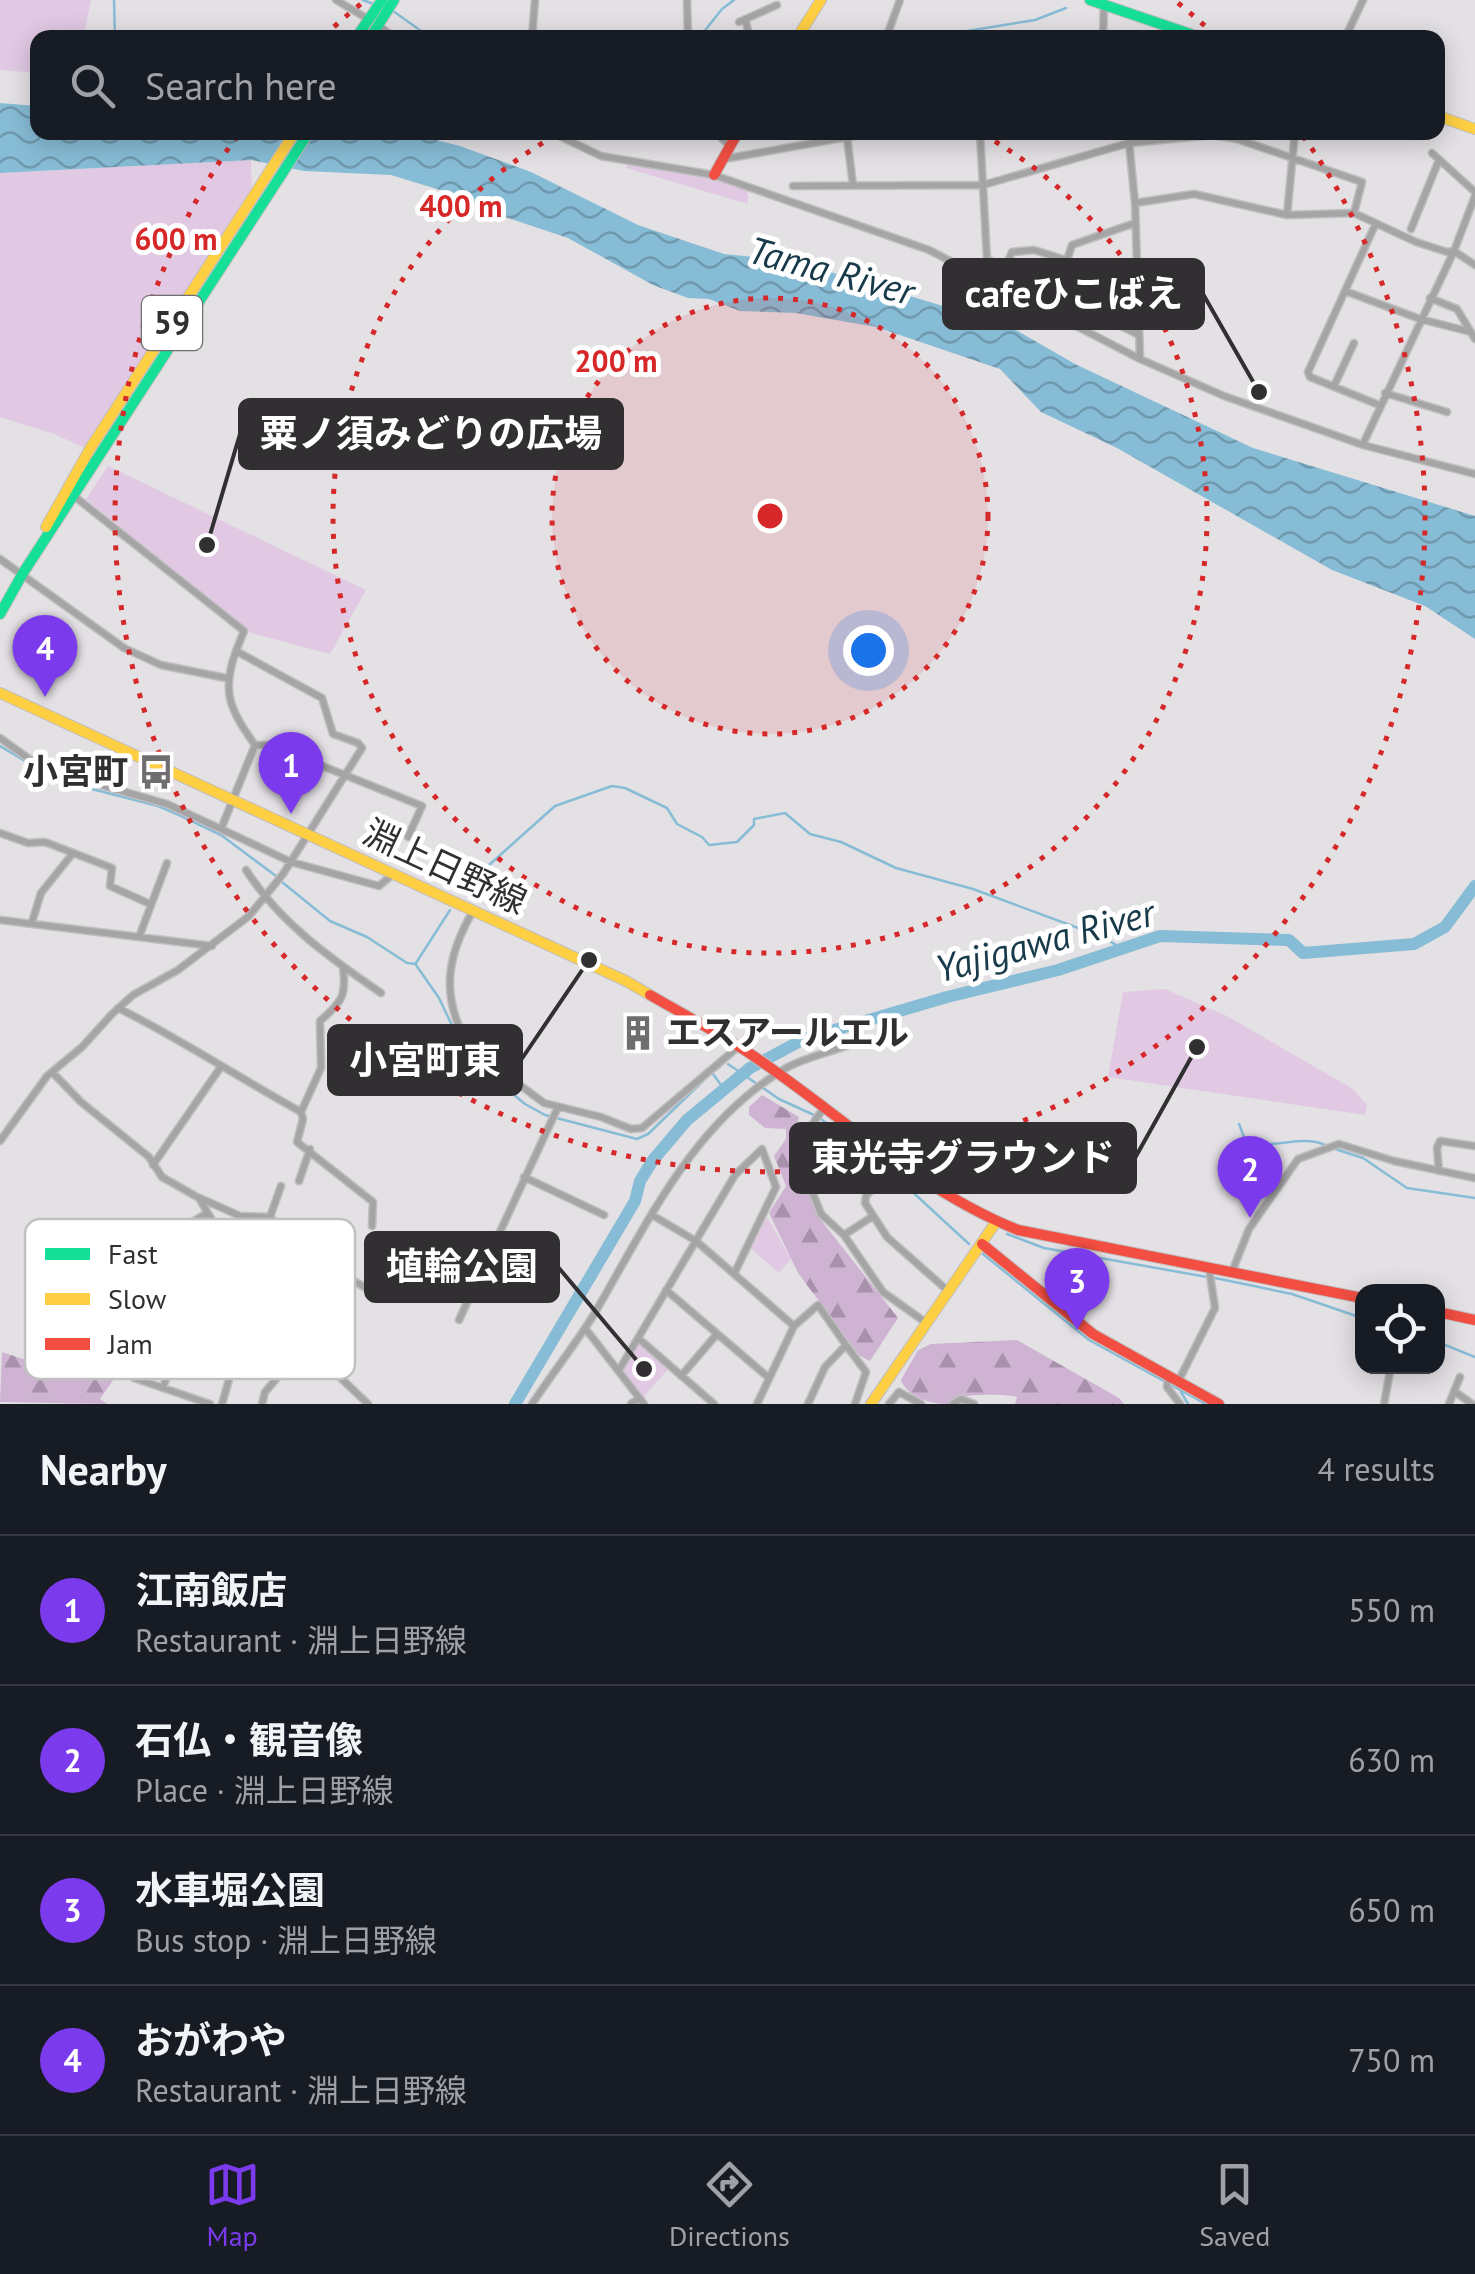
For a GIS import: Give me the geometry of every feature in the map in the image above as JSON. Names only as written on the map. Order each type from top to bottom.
[{"type":"main road","points":[[371,27],[381,7],[394,0]]},
{"type":"main road","points":[[802,30],[820,0]]},
{"type":"main road","points":[[1090,0],[1180,30]]},
{"type":"main road","points":[[1445,118],[1475,129]]},
{"type":"main road","name":"59","points":[[0,614],[92,446],[290,140]]},
{"type":"main road","name":"59","points":[[23,572],[304,140]]},
{"type":"main road","points":[[714,175],[733,140]]},
{"type":"main road","name":"淵上日野線","points":[[0,693],[626,982],[739,1046],[776,1074]]},
{"type":"main road","points":[[776,1074],[895,1162],[955,1202],[996,1222],[1018,1230],[1355,1297]]},
{"type":"main road","points":[[871,1404],[996,1222]]},
{"type":"main road","points":[[982,1244],[1093,1334],[1219,1404]]},
{"type":"main road","points":[[1445,1314],[1475,1320]]},
{"type":"street","points":[[336,0],[371,27]]},
{"type":"street","points":[[533,30],[535,0]]},
{"type":"street","points":[[687,0],[688,30]]},
{"type":"street","points":[[889,30],[900,0]]},
{"type":"street","points":[[1349,30],[1363,0]]},
{"type":"street","points":[[1103,30],[1104,2]]},
{"type":"street","points":[[746,30],[742,21],[772,5]]},
{"type":"street","points":[[568,140],[601,156],[714,175],[948,258],[1140,359],[1224,396],[1363,445],[1475,474]]},
{"type":"street","points":[[724,140],[730,146]]},
{"type":"street","points":[[722,159],[831,140]]},
{"type":"street","points":[[848,140],[853,185]]},
{"type":"street","points":[[980,140],[987,259],[1139,336]]},
{"type":"street","points":[[794,186],[983,184],[1129,142],[1153,140]]},
{"type":"street","points":[[1240,140],[1362,182],[1354,213]]},
{"type":"street","points":[[1287,215],[1294,140]]},
{"type":"street","points":[[1129,142],[1140,359]]},
{"type":"street","points":[[1364,442],[1454,251],[1475,194],[1432,153]]},
{"type":"street","points":[[1411,229],[1440,160]]},
{"type":"street","points":[[1134,203],[1194,194],[1287,215],[1354,213],[1416,242],[1454,251],[1475,265]]},
{"type":"street","points":[[1067,260],[1072,246],[1135,222]]},
{"type":"street","points":[[1376,223],[1308,372],[1310,377],[1380,404]]},
{"type":"street","points":[[1005,268],[1012,252],[1034,250],[1067,260],[1136,295]]},
{"type":"street","points":[[1345,291],[1473,336]]},
{"type":"street","points":[[1430,298],[1458,309],[1473,336]]},
{"type":"street","points":[[1334,386],[1354,343]]},
{"type":"street","points":[[1385,394],[1447,412]]},
{"type":"street","points":[[74,496],[244,630],[226,678],[234,710],[255,745]]},
{"type":"street","points":[[0,559],[124,648],[161,664],[226,678]]},
{"type":"street","points":[[0,1141],[52,1072],[118,1008],[178,970],[249,916],[283,874],[362,748],[358,742],[333,734],[322,698],[236,651]]},
{"type":"street","points":[[0,738],[54,772],[167,804],[291,862],[379,886],[393,874]]},
{"type":"street","points":[[255,745],[270,745],[422,806],[408,837]]},
{"type":"street","points":[[221,829],[255,745]]},
{"type":"street","points":[[0,833],[28,843],[44,842],[112,868],[110,886],[150,904]]},
{"type":"street","points":[[32,922],[41,893],[73,853]]},
{"type":"street","points":[[139,937],[167,863]]},
{"type":"street","points":[[246,870],[284,919],[381,993]]},
{"type":"street","points":[[474,910],[447,985],[461,1034],[468,1047],[555,1114],[600,1117],[631,1129],[642,1128],[739,1046]]},
{"type":"street","points":[[0,920],[212,946]]},
{"type":"street","points":[[343,967],[345,983],[340,1004],[320,1021],[321,1068],[301,1112],[303,1120],[297,1142],[373,1202],[372,1226]]},
{"type":"street","points":[[118,1008],[172,1035],[220,1068],[301,1112]]},
{"type":"street","points":[[532,1404],[585,1328],[652,1215],[703,1140],[776,1074],[846,1046]]},
{"type":"street","points":[[152,1166],[220,1068]]},
{"type":"street","points":[[52,1072],[81,1102],[140,1150],[162,1177],[199,1198],[240,1216],[270,1217],[281,1186]]},
{"type":"street","points":[[823,1109],[795,1149],[822,1214],[844,1235],[883,1292],[925,1322]]},
{"type":"street","points":[[459,1320],[555,1114]]},
{"type":"street","points":[[1440,1171],[1440,1141],[1475,1146]]},
{"type":"street","points":[[618,1370],[735,1175],[762,1148],[776,1188],[734,1274]]},
{"type":"street","points":[[1232,1272],[1249,1229],[1298,1159],[1324,1148],[1358,1148],[1394,1161],[1475,1178]]},
{"type":"street","points":[[299,1181],[310,1149]]},
{"type":"street","points":[[895,1162],[866,1196],[866,1204],[887,1237],[947,1290]]},
{"type":"street","points":[[524,1177],[604,1215]]},
{"type":"street","points":[[199,1198],[212,1219]]},
{"type":"street","points":[[198,1219],[207,1213]]},
{"type":"street","points":[[652,1215],[696,1241],[794,1326]]},
{"type":"street","points":[[844,1235],[872,1216]]},
{"type":"street","points":[[1180,1404],[1167,1387],[1215,1308],[1210,1268]]},
{"type":"street","points":[[355,1281],[380,1296]]},
{"type":"street","points":[[666,1290],[769,1378]]},
{"type":"street","points":[[757,1404],[794,1326],[818,1305],[866,1372],[854,1404]]},
{"type":"street","points":[[585,1328],[642,1401],[631,1404]]},
{"type":"street","points":[[680,1376],[718,1334]]},
{"type":"street","points":[[638,1338],[714,1404]]},
{"type":"street","points":[[808,1404],[825,1367],[846,1345]]},
{"type":"street","points":[[1384,1404],[1390,1374]]},
{"type":"street","points":[[1450,1404],[1460,1377]]},
{"type":"street","points":[[137,1379],[210,1404]]},
{"type":"street","points":[[163,1388],[166,1379]]},
{"type":"street","points":[[222,1404],[229,1379]]},
{"type":"street","points":[[262,1404],[265,1392],[276,1379]]},
{"type":"street","points":[[339,1379],[368,1404]]},
{"type":"street","points":[[889,1404],[899,1392],[921,1404]]},
{"type":"street","points":[[1454,1392],[1472,1404]]},
{"type":"street","points":[[953,1404],[960,1399],[974,1404]]},
{"type":"shaded area","points":[[0,0],[91,0],[85,30],[30,30],[30,72],[0,70]]},
{"type":"shaded area","points":[[251,160],[252,199],[89,450],[0,417],[0,173]]},
{"type":"shaded area","points":[[628,165],[710,177],[748,191],[748,204],[626,168]]},
{"type":"shaded area","points":[[108,466],[366,590],[330,654],[251,633],[86,499]]},
{"type":"shaded area","points":[[1165,989],[1227,1016],[1353,1089],[1367,1105],[1365,1115],[1108,1077],[1123,992]]},
{"type":"shaded area","points":[[767,1217],[791,1259],[779,1273],[751,1249]]},
{"type":"shaded area","points":[[638,1338],[670,1367],[641,1400],[619,1370]]},
{"type":"green space","points":[[762,1095],[799,1117],[792,1146],[821,1220],[898,1318],[870,1361],[860,1356],[798,1273],[769,1213],[786,1186],[774,1156],[786,1139],[786,1129],[765,1128],[749,1115],[749,1107]]},
{"type":"green space","points":[[1017,1340],[1124,1404],[1015,1404],[1017,1397],[989,1395],[966,1396],[940,1404],[913,1395],[901,1380],[918,1350],[931,1344]]},
{"type":"green space","points":[[2,1352],[25,1360],[25,1379],[114,1379],[100,1399],[107,1404],[0,1402]]},
{"type":"water","points":[[0,103],[30,105],[30,140],[436,140],[460,146],[531,172],[638,225],[724,254],[794,261],[1009,326],[1075,364],[1253,448],[1475,516],[1475,639],[1425,606],[1332,570],[1117,448],[1041,412],[1000,369],[876,327],[796,313],[740,311],[709,299],[688,298],[653,285],[568,238],[490,212],[463,197],[391,175],[304,171],[251,160],[0,173]]},
{"type":"waterway","points":[[114,0],[115,30]]},
{"type":"waterway","points":[[363,0],[376,5]]},
{"type":"waterway","points":[[705,30],[734,0]]},
{"type":"waterway","points":[[973,30],[1035,20],[1066,8]]},
{"type":"waterway","points":[[393,11],[420,30]]},
{"type":"waterway","points":[[0,746],[57,780],[179,815],[221,835],[276,876]]},
{"type":"waterway","points":[[461,890],[555,806],[612,786],[667,808],[677,824],[709,845],[737,842],[754,825],[754,819],[785,813],[810,834],[841,842],[896,868],[973,889],[1105,938],[1119,947]]},
{"type":"waterway","points":[[282,882],[330,921],[367,937],[407,963],[416,964]]},
{"type":"waterway","name":"Yajigawa River","points":[[515,1404],[635,1201],[640,1181],[653,1160],[687,1120],[750,1068],[804,1039],[947,997],[1058,970],[1160,936],[1289,940],[1303,953],[1414,944],[1445,927],[1475,886]]},
{"type":"waterway","points":[[416,963],[450,910]]},
{"type":"waterway","points":[[416,965],[439,998],[466,1055],[525,1104],[545,1115],[637,1139],[648,1134],[703,1081]]},
{"type":"waterway","points":[[728,1064],[779,1099],[814,1115]]},
{"type":"waterway","points":[[713,1072],[720,1067]]},
{"type":"waterway","points":[[713,1074],[724,1089]]},
{"type":"waterway","points":[[821,1119],[886,1168]]},
{"type":"waterway","points":[[1239,1124],[1244,1137],[1254,1142],[1304,1141],[1325,1145]]},
{"type":"waterway","points":[[1332,1148],[1363,1158],[1407,1188],[1475,1198]]},
{"type":"waterway","points":[[892,1173],[969,1244]]},
{"type":"waterway","points":[[1007,1234],[1044,1248],[1207,1277]]},
{"type":"waterway","points":[[983,1254],[1089,1340],[1206,1404]]},
{"type":"waterway","points":[[1215,1278],[1292,1294],[1355,1316]]},
{"type":"waterway","points":[[1445,1345],[1475,1357]]},
{"type":"waterway","points":[[1181,1392],[1188,1404]]},
{"type":"traffic: fast","points":[[361,30],[382,0]]},
{"type":"traffic: fast","points":[[375,30],[394,0]]},
{"type":"traffic: fast","points":[[1090,0],[1178,30]]},
{"type":"traffic: fast","points":[[0,614],[304,140]]},
{"type":"traffic: slow","points":[[802,30],[821,0]]},
{"type":"traffic: slow","points":[[1445,118],[1475,129]]},
{"type":"traffic: slow","points":[[46,527],[91,447],[290,140]]},
{"type":"traffic: slow","points":[[0,693],[650,995]]},
{"type":"traffic: slow","points":[[871,1404],[996,1222]]},
{"type":"traffic: jam","points":[[714,175],[734,140]]},
{"type":"traffic: jam","points":[[650,995],[749,1053],[912,1172],[1018,1230],[1355,1297]]},
{"type":"traffic: jam","points":[[982,1244],[1093,1334],[1219,1404]]},
{"type":"traffic: jam","points":[[1445,1314],[1475,1320]]},
{"type":"place","name":"cafeひこばえ","points":[[1259,392]]},
{"type":"place","name":"粟ノ須みどりの広場","points":[[207,545]]},
{"type":"place","name":"おがわや","points":[[45,697]]},
{"type":"place","name":"小宮町","points":[[156,772]]},
{"type":"place","name":"江南飯店","points":[[291,814]]},
{"type":"place","name":"小宮町東","points":[[589,960]]},
{"type":"place","name":"エスアールエル","points":[[638,1033]]},
{"type":"place","name":"東光寺グラウンド","points":[[1197,1047]]},
{"type":"place","name":"石仏・観音像","points":[[1250,1218]]},
{"type":"place","name":"水車堀公園","points":[[1077,1330]]},
{"type":"place","name":"埴輪公園","points":[[644,1369]]},
{"type":"water label","name":"Tama River","points":[[831,271]]}]
